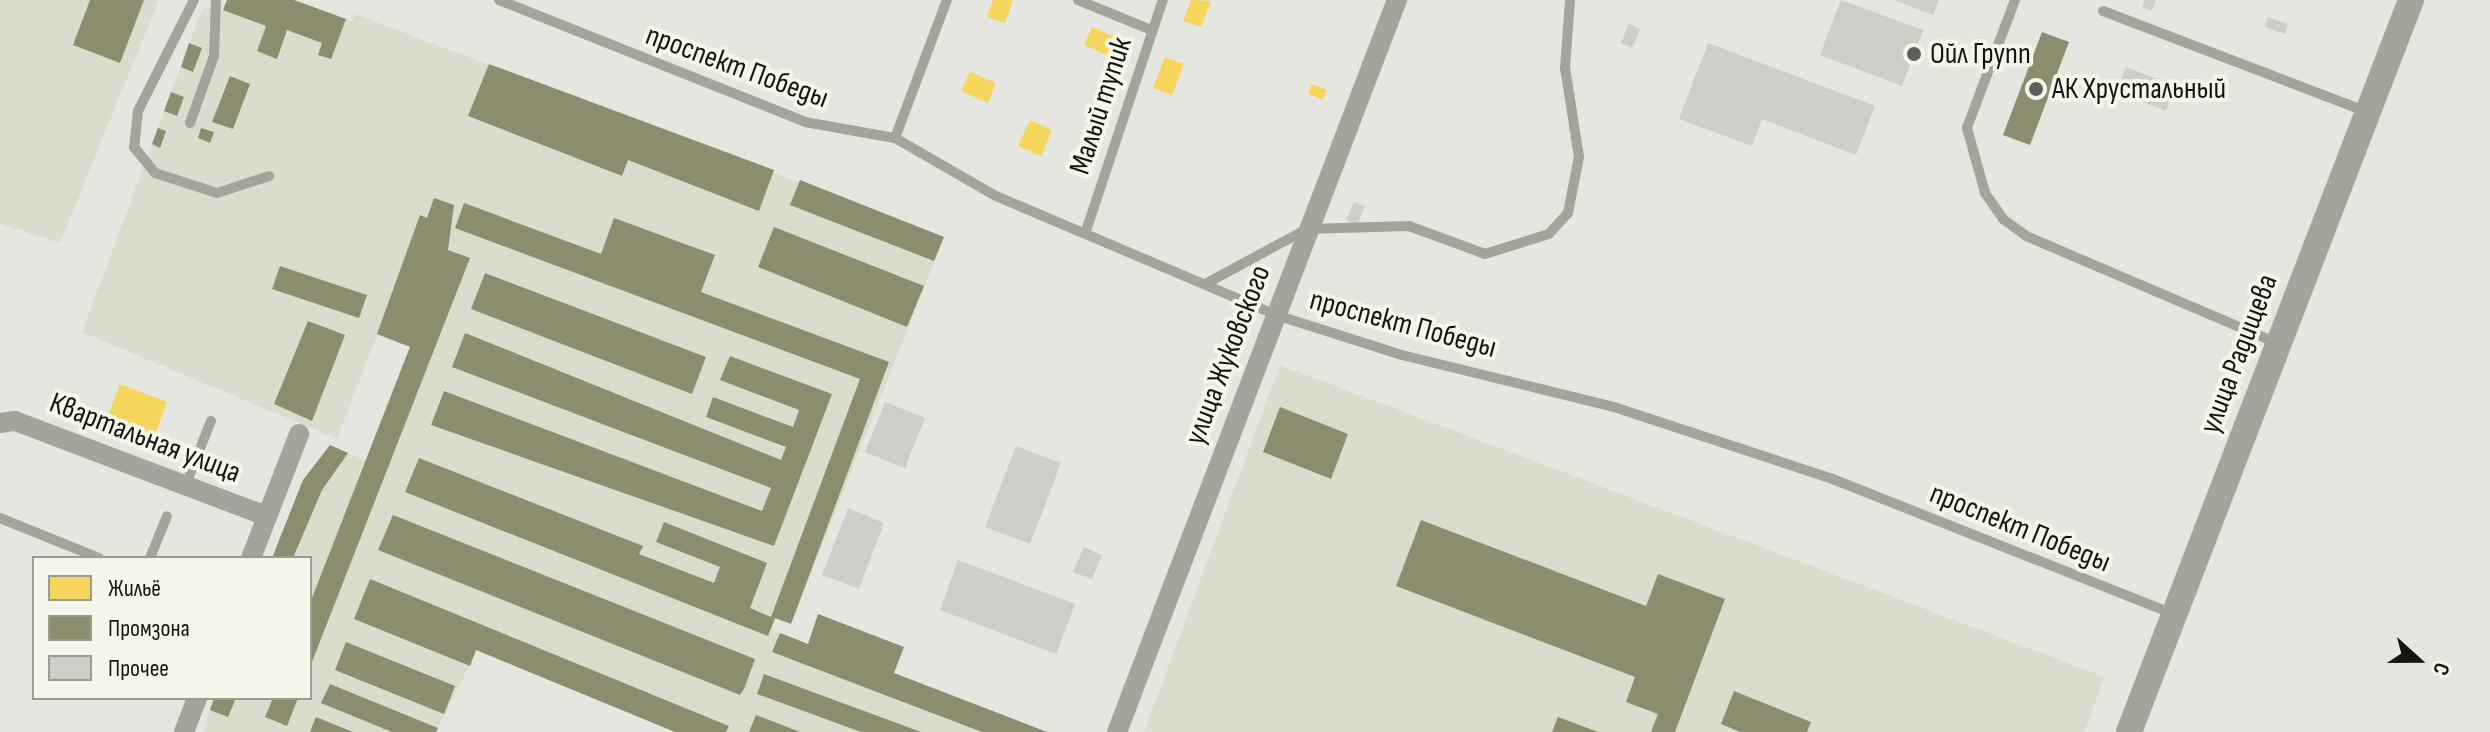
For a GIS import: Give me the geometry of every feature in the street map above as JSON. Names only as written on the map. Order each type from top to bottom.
[{"type":"street","name":"улица Жуковского","points":[[1117,732],[1397,0]]},
{"type":"street","name":"улица Радищева","points":[[2129,732],[2411,0]]},
{"type":"street","name":"Квартальная улица","points":[[0,423],[15,421],[267,516]]},
{"type":"street","points":[[252,556],[299,434]]},
{"type":"street","points":[[184,732],[196,700]]},
{"type":"lane","points":[[194,0],[138,111],[134,147],[155,173],[217,193],[269,176]]},
{"type":"lane","points":[[190,123],[214,56],[216,0]]},
{"type":"lane","name":"проспект Победы","points":[[499,0],[805,122],[895,138],[996,196],[1087,228],[1276,315],[1402,355],[1617,408],[1814,473],[2173,614]]},
{"type":"lane","points":[[895,138],[947,0]]},
{"type":"lane","points":[[1078,0],[1151,30]]},
{"type":"lane","name":"Малый тупик","points":[[1087,228],[1163,0]]},
{"type":"lane","points":[[1207,283],[1307,229],[1409,226],[1485,254],[1549,234],[1568,213],[1579,157],[1565,68],[1570,0]]},
{"type":"lane","points":[[2015,0],[1967,128],[1985,193],[2003,219],[2026,236],[2277,343]]},
{"type":"lane","points":[[2103,11],[2368,112]]},
{"type":"lane","points":[[186,484],[211,421]]},
{"type":"lane","points":[[151,556],[167,516]]},
{"type":"lane","points":[[0,518],[94,556]]},
{"type":"shaded area","points":[[0,0],[159,0],[60,243],[0,224]]},
{"type":"shaded area","points":[[227,0],[294,0],[352,21],[355,14],[944,237],[791,624],[776,618],[771,630],[1048,732],[675,732],[477,650],[436,732],[203,732],[213,700],[312,700],[312,556],[273,556],[303,480],[330,445],[365,461],[410,347],[377,335],[337,439],[82,332],[203,7],[223,10]]},
{"type":"shaded area","points":[[1280,365],[2105,677],[2084,732],[1144,732]]},
{"type":"building: Жильё","points":[[993,0],[1013,0],[1005,23],[987,17]]},
{"type":"building: Жильё","points":[[1191,0],[1211,1],[1201,27],[1183,21]]},
{"type":"building: Жильё","points":[[1092,27],[1126,42],[1118,60],[1084,45]]},
{"type":"building: Жильё","points":[[1165,57],[1184,64],[1172,95],[1153,88]]},
{"type":"building: Жильё","points":[[970,72],[996,83],[988,103],[961,91]]},
{"type":"building: Жильё","points":[[1311,84],[1327,90],[1323,100],[1308,94]]},
{"type":"building: Жильё","points":[[1030,120],[1052,130],[1041,156],[1018,146]]},
{"type":"building: Жильё","points":[[120,384],[167,402],[149,450],[102,433]]},
{"type":"building: Промзона","points":[[90,0],[144,0],[120,63],[73,45]]},
{"type":"building: Промзона","points":[[227,0],[294,0],[346,19],[331,59],[318,55],[322,43],[287,30],[277,59],[257,51],[266,26],[223,10]]},
{"type":"building: Промзона","name":"АК Хрустальный","points":[[2042,32],[2069,42],[2030,145],[2003,135]]},
{"type":"building: Промзона","points":[[189,43],[202,48],[193,72],[181,67]]},
{"type":"building: Промзона","points":[[489,64],[774,170],[759,211],[628,160],[622,176],[468,116]]},
{"type":"building: Промзона","points":[[230,76],[250,84],[233,129],[212,122]]},
{"type":"building: Промзона","points":[[171,92],[184,97],[177,116],[164,111]]},
{"type":"building: Промзона","points":[[158,128],[166,131],[160,148],[152,144]]},
{"type":"building: Промзона","points":[[201,128],[214,132],[210,143],[198,138]]},
{"type":"building: Промзона","points":[[800,180],[944,237],[934,261],[790,205]]},
{"type":"building: Промзона","points":[[434,198],[454,205],[448,250],[470,258],[312,662],[312,598],[410,347],[377,334],[420,215],[427,218]]},
{"type":"building: Промзона","points":[[464,203],[601,254],[614,218],[715,255],[701,292],[889,362],[791,624],[775,618],[768,636],[405,492],[419,458],[643,546],[639,554],[714,583],[720,567],[656,542],[664,522],[767,563],[750,608],[771,617],[860,379],[455,228]]},
{"type":"building: Промзона","points":[[774,227],[924,286],[907,327],[758,267]]},
{"type":"building: Промзона","points":[[280,266],[367,295],[359,318],[272,289]]},
{"type":"building: Промзона","points":[[485,273],[706,357],[692,394],[471,309]]},
{"type":"building: Промзона","points":[[308,321],[345,335],[312,421],[274,404]]},
{"type":"building: Промзона","points":[[465,333],[781,460],[786,447],[706,417],[713,397],[793,427],[799,410],[720,380],[730,356],[832,394],[774,546],[431,425],[444,391],[762,511],[771,488],[452,367]]},
{"type":"building: Промзона","points":[[1280,407],[1348,434],[1331,479],[1263,452]]},
{"type":"building: Промзона","points":[[330,445],[348,453],[322,490],[294,556],[273,556],[303,480]]},
{"type":"building: Промзона","points":[[393,515],[755,659],[744,689],[740,695],[378,550]]},
{"type":"building: Промзона","points":[[1421,520],[1646,606],[1658,574],[1725,599],[1675,732],[1651,732],[1658,714],[1626,702],[1635,677],[1396,586]]},
{"type":"building: Промзона","points":[[370,579],[729,726],[726,732],[675,732],[476,650],[470,666],[354,619]]},
{"type":"building: Промзона","points":[[818,614],[904,647],[894,673],[1047,732],[982,732],[772,652],[780,633],[808,644]]},
{"type":"building: Промзона","points":[[346,642],[455,686],[444,714],[335,670]]},
{"type":"building: Промзона","points":[[764,674],[921,732],[861,732],[757,694]]},
{"type":"building: Промзона","points":[[330,684],[438,728],[436,732],[392,732],[321,703]]},
{"type":"building: Промзона","points":[[1734,691],[1811,722],[1807,732],[1740,732],[1721,724]]},
{"type":"building: Промзона","points":[[213,700],[235,700],[228,717],[210,710]]},
{"type":"building: Промзона","points":[[272,700],[297,700],[287,726],[265,717]]},
{"type":"building: Промзона","points":[[756,715],[800,732],[749,732]]},
{"type":"building: Промзона","points":[[316,717],[353,732],[310,732]]},
{"type":"building: Промзона","points":[[1558,717],[1598,732],[1552,732]]},
{"type":"building: Прочее","points":[[1841,0],[1923,30],[1902,86],[1820,55]]},
{"type":"building: Прочее","points":[[1894,0],[1939,0],[1933,15]]},
{"type":"building: Прочее","points":[[2145,0],[2156,0],[2152,11],[2142,7]]},
{"type":"building: Прочее","points":[[2268,17],[2288,24],[2285,34],[2265,27]]},
{"type":"building: Прочее","points":[[1629,24],[1640,29],[1632,48],[1621,43]]},
{"type":"building: Прочее","points":[[1708,43],[1875,106],[1856,155],[1762,119],[1752,146],[1679,119]]},
{"type":"building: Прочее","points":[[2126,67],[2176,86],[2166,111],[2117,92]]},
{"type":"building: Прочее","points":[[1354,202],[1365,206],[1357,225],[1346,220]]},
{"type":"building: Прочее","points":[[885,402],[925,418],[905,468],[865,452]]},
{"type":"building: Прочее","points":[[1016,446],[1061,463],[1030,544],[985,527]]},
{"type":"building: Прочее","points":[[848,508],[884,523],[859,589],[822,575]]},
{"type":"building: Прочее","points":[[1084,547],[1102,555],[1092,579],[1073,572]]},
{"type":"building: Прочее","points":[[958,560],[1075,604],[1056,654],[940,610]]},
{"type":"place","name":"Ойл Групп","points":[[1914,54]]},
{"type":"place","name":"АК Хрустальный","points":[[2036,89]]}]
